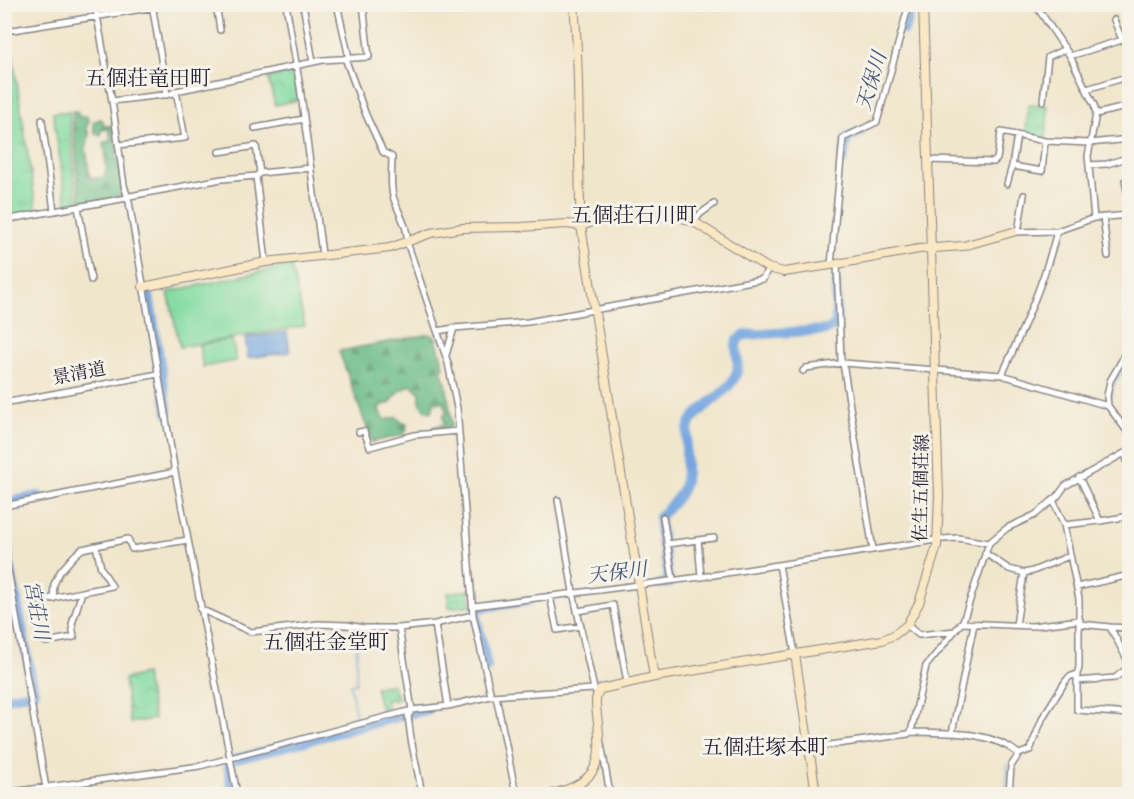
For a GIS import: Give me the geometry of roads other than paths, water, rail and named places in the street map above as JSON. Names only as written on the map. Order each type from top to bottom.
[{"type":"street","points":[[95,4],[175,472],[237,795]]},
{"type":"street","points":[[4,27],[13,30],[174,4]]},
{"type":"street","points":[[216,4],[220,30]]},
{"type":"street","points":[[286,4],[322,254]]},
{"type":"street","points":[[303,4],[313,62]]},
{"type":"street","points":[[337,4],[347,58],[366,115],[383,152],[392,157],[392,192],[446,356],[457,408],[473,615],[511,759],[516,795]]},
{"type":"street","points":[[112,101],[167,94],[313,62],[369,57],[363,4]]},
{"type":"street","points":[[574,4],[579,70],[578,167],[581,226],[654,677]]},
{"type":"street","points":[[873,550],[841,360],[840,300],[834,265],[843,138],[876,122],[909,4]]},
{"type":"street","name":"佐生五個荘線","points":[[907,625],[919,603],[938,540],[936,370],[923,4]]},
{"type":"street","points":[[1035,4],[1070,56],[1088,89],[1096,114],[1089,143],[1094,218]]},
{"type":"street","points":[[152,6],[167,94]]},
{"type":"street","points":[[1070,56],[1122,40],[1114,20]]},
{"type":"street","points":[[1043,101],[1047,57],[1065,49]]},
{"type":"street","points":[[1088,89],[1130,76]]},
{"type":"street","points":[[118,145],[185,138],[176,91]]},
{"type":"street","points":[[1096,114],[1130,106]]},
{"type":"street","points":[[255,128],[304,119]]},
{"type":"street","points":[[42,120],[54,211]]},
{"type":"street","points":[[928,160],[994,162],[997,159],[1001,132],[1045,141],[1089,143],[1130,139]]},
{"type":"street","points":[[1007,184],[1017,135]]},
{"type":"street","points":[[1012,166],[1042,171],[1045,141]]},
{"type":"street","points":[[219,152],[256,146],[266,262]]},
{"type":"street","points":[[1089,165],[1107,164],[1130,157]]},
{"type":"street","points":[[4,219],[222,179],[311,168]]},
{"type":"street","points":[[1130,180],[1125,181],[1130,205]]},
{"type":"street","points":[[1015,232],[1024,195]]},
{"type":"street","points":[[694,222],[700,214],[714,204]]},
{"type":"street","points":[[78,207],[91,280]]},
{"type":"street","points":[[143,287],[266,262],[322,254],[377,250],[431,233],[462,228],[567,224],[581,226],[595,221],[680,217],[694,222],[768,268],[784,272],[930,248],[963,246],[1015,232],[1057,231],[1094,218],[1130,215]]},
{"type":"street","points":[[1103,217],[1108,256]]},
{"type":"street","points":[[1002,375],[1053,249],[1057,231]]},
{"type":"street","points":[[438,331],[528,322],[763,279],[768,268]]},
{"type":"street","points":[[446,356],[454,328]]},
{"type":"street","points":[[1108,406],[1110,381],[1122,360],[1130,337]]},
{"type":"street","points":[[802,371],[806,368],[843,363],[1002,375],[1108,406],[1130,435]]},
{"type":"street","name":"景清道","points":[[4,403],[158,374]]},
{"type":"street","points":[[359,432],[364,431],[370,447],[414,435],[458,431]]},
{"type":"street","points":[[910,732],[926,666],[961,623],[989,543],[1007,528],[1035,515],[1065,486],[1127,452],[1130,504]]},
{"type":"street","points":[[4,506],[175,472]]},
{"type":"street","points":[[1079,477],[1100,521]]},
{"type":"street","points":[[558,500],[574,594],[596,691],[610,795]]},
{"type":"street","points":[[1053,500],[1064,525],[1077,587],[1080,622],[1077,710],[1130,714]]},
{"type":"street","points":[[1064,525],[1130,516]]},
{"type":"street","points":[[663,517],[668,544],[670,580]]},
{"type":"street","points":[[668,544],[714,538]]},
{"type":"street","points":[[474,606],[639,586],[938,540],[958,538],[989,543]]},
{"type":"street","points":[[53,598],[54,584],[60,572],[82,549],[128,539],[132,549],[188,540]]},
{"type":"street","points":[[698,540],[701,577]]},
{"type":"street","points":[[82,592],[72,624],[74,637],[46,642],[40,639],[33,602],[82,592],[112,586],[101,568],[96,546]]},
{"type":"street","points":[[4,548],[47,795]]},
{"type":"street","points":[[985,554],[1009,569],[1024,573],[1069,556]]},
{"type":"street","points":[[779,565],[816,795]]},
{"type":"street","points":[[1016,625],[1024,573]]},
{"type":"street","points":[[1077,587],[1130,575]]},
{"type":"street","points":[[551,598],[557,630],[581,626]]},
{"type":"street","points":[[578,610],[613,605],[627,682]]},
{"type":"street","points":[[200,609],[251,632],[318,624],[399,629],[435,625],[473,615]]},
{"type":"street","points":[[961,623],[1032,626],[1080,622],[1130,628]]},
{"type":"street","points":[[952,733],[974,624]]},
{"type":"street","points":[[435,625],[448,706]]},
{"type":"street","points":[[4,794],[200,766],[410,713],[494,696],[596,691],[654,677],[882,640],[894,635],[907,625],[920,635],[955,631]]},
{"type":"street","points":[[1010,795],[1011,766],[1019,754],[1030,750],[1043,717],[1069,677],[1115,678],[1130,665],[1110,627]]},
{"type":"street","points":[[399,629],[422,795]]},
{"type":"street","points":[[809,748],[910,732],[952,733],[1003,744],[1019,754]]},
{"type":"street","points":[[552,795],[569,790],[588,779],[596,767],[601,741]]},
{"type":"water","points":[[287,332],[290,352],[248,358],[245,338]]},
{"type":"waterway","name":"天保川","points":[[904,30],[913,4]]},
{"type":"waterway","name":"天保川","points":[[843,159],[847,138],[860,132]]},
{"type":"waterway","name":"天保川","points":[[661,584],[669,583],[660,516],[676,499],[684,485],[690,423],[701,410],[728,387],[737,372],[737,340],[744,335],[826,330],[833,327],[836,323],[836,285]]},
{"type":"waterway","name":"宮荘川","points":[[149,295],[162,376]]},
{"type":"waterway","points":[[1112,396],[1113,386],[1130,357]]},
{"type":"waterway","name":"宮荘川","points":[[163,383],[168,413]]},
{"type":"waterway","name":"宮荘川","points":[[4,503],[39,496]]},
{"type":"waterway","name":"宮荘川","points":[[4,534],[34,693]]},
{"type":"waterway","name":"天保川","points":[[487,667],[476,615],[477,608],[529,601]]},
{"type":"waterway","points":[[357,723],[350,684],[356,683],[357,632],[360,630]]},
{"type":"waterway","name":"宮荘川","points":[[4,698],[27,694]]},
{"type":"waterway","name":"天保川","points":[[237,759],[428,710]]},
{"type":"waterway","name":"天保川","points":[[228,764],[233,794]]},
{"type":"waterway","points":[[1006,794],[1008,765]]},
{"type":"district","name":"五個荘竜田町","points":[[148,78]]},
{"type":"district","name":"五個荘石川町","points":[[634,215]]},
{"type":"district","name":"五個荘金堂町","points":[[326,642]]},
{"type":"district","name":"五個荘塚本町","points":[[765,747]]}]
